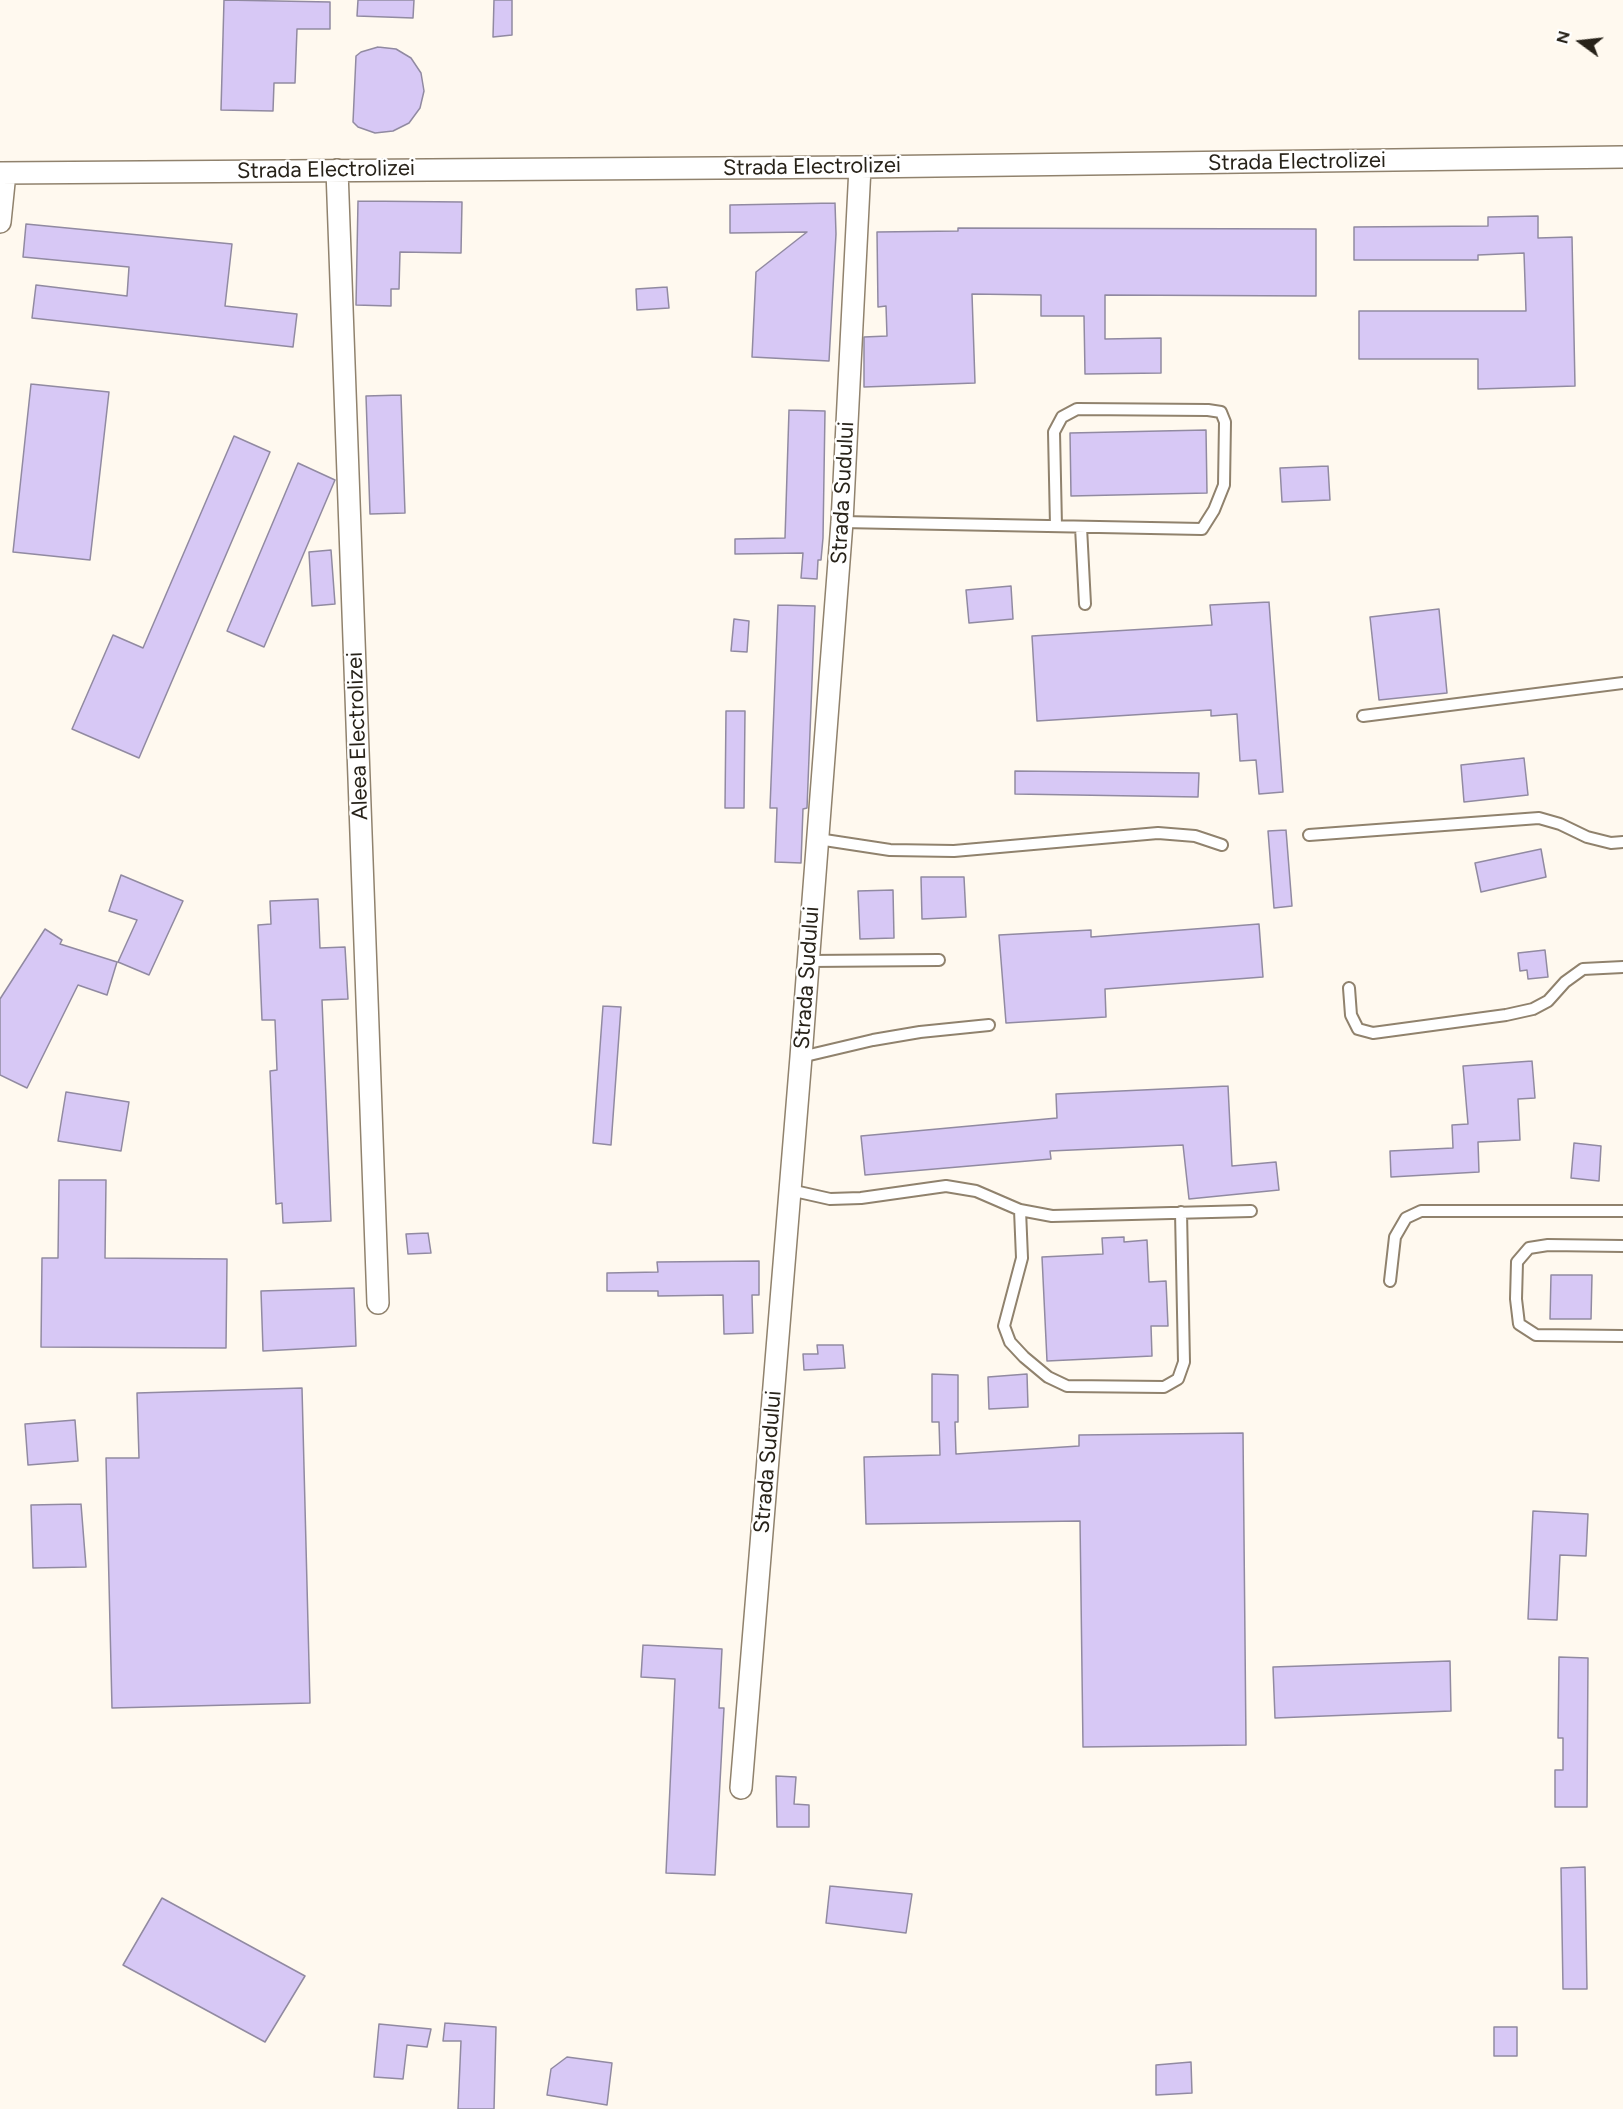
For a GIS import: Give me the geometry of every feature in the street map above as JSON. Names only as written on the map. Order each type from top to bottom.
[{"type":"street","name":"Strada Electrolizei","points":[[2,173],[860,167],[1623,157]]},
{"type":"street","name":"Strada Sudului","points":[[741,1788],[842,522],[860,167]]},
{"type":"street","name":"Aleea Electrolizei","points":[[337,170],[378,1303]]},
{"type":"street","points":[[0,222],[2,173]]},
{"type":"lane","points":[[842,522],[1202,529],[1214,510],[1224,485],[1225,422],[1221,412],[1077,409],[1062,417],[1054,432],[1056,526]]},
{"type":"lane","points":[[1081,526],[1085,604]]},
{"type":"lane","points":[[1363,716],[1623,683]]},
{"type":"lane","points":[[1309,835],[1539,818],[1560,824],[1587,837],[1611,843],[1623,843]]},
{"type":"lane","points":[[818,839],[890,849],[954,851],[1158,833],[1195,836],[1222,845]]},
{"type":"lane","points":[[808,961],[939,960]]},
{"type":"lane","points":[[1349,988],[1351,1016],[1358,1029],[1373,1033],[1506,1015],[1533,1009],[1548,1001],[1565,982],[1583,969],[1623,967]]},
{"type":"lane","points":[[801,1057],[908,1034],[989,1025]]},
{"type":"lane","points":[[790,1190],[830,1199],[861,1198],[945,1186],[976,1191],[1020,1210],[1052,1216],[1251,1211]]},
{"type":"lane","points":[[1020,1210],[1022,1258],[1004,1326],[1010,1342],[1024,1357],[1048,1377],[1067,1386],[1164,1387],[1178,1379],[1184,1362],[1181,1212]]},
{"type":"lane","points":[[1390,1281],[1395,1237],[1406,1218],[1421,1211],[1623,1211]]},
{"type":"lane","points":[[1623,1245],[1548,1245],[1529,1248],[1517,1262],[1516,1299],[1519,1324],[1536,1335],[1623,1336]]},
{"type":"building","points":[[224,0],[330,2],[330,29],[297,29],[295,83],[274,83],[273,111],[221,110]]},
{"type":"building","points":[[358,0],[414,0],[413,18],[357,16]]},
{"type":"building","points":[[494,0],[512,0],[512,35],[493,37]]},
{"type":"building","points":[[378,47],[396,49],[411,58],[421,73],[424,91],[420,108],[409,123],[393,131],[375,133],[358,127],[353,122],[356,56],[361,52]]},
{"type":"building","points":[[358,201],[462,202],[461,253],[400,252],[399,289],[391,289],[391,306],[356,305]]},
{"type":"building","points":[[835,203],[836,234],[829,361],[752,357],[756,272],[807,232],[730,233],[730,205]]},
{"type":"building","points":[[1538,216],[1538,238],[1572,237],[1575,386],[1478,389],[1478,359],[1359,359],[1359,311],[1526,311],[1524,253],[1478,255],[1478,260],[1354,260],[1354,227],[1488,226],[1488,217]]},
{"type":"building","points":[[26,224],[232,244],[225,306],[297,314],[293,347],[32,318],[36,285],[127,296],[129,267],[23,257]]},
{"type":"building","points":[[958,228],[1316,229],[1316,296],[1105,295],[1105,339],[1161,338],[1161,373],[1085,374],[1084,316],[1041,316],[1041,295],[972,294],[975,383],[864,387],[864,337],[887,336],[886,306],[878,307],[877,232],[958,231]]},
{"type":"building","points":[[667,287],[669,308],[637,310],[636,289]]},
{"type":"building","points":[[31,384],[109,392],[90,560],[13,552]]},
{"type":"building","points":[[401,395],[405,513],[370,514],[366,396]]},
{"type":"building","points":[[789,410],[825,411],[823,538],[817,579],[801,578],[803,553],[735,554],[735,539],[785,538]]},
{"type":"building","points":[[1206,430],[1207,493],[1071,496],[1070,433]]},
{"type":"building","points":[[234,436],[270,452],[139,758],[72,729],[113,635],[143,648]]},
{"type":"building","points":[[298,463],[335,480],[264,647],[227,631]]},
{"type":"building","points":[[1328,466],[1330,500],[1282,502],[1280,468]]},
{"type":"building","points":[[331,550],[335,604],[312,606],[309,552]]},
{"type":"building","points":[[1011,586],[1013,619],[969,623],[966,590]]},
{"type":"building","points":[[1269,602],[1283,792],[1259,794],[1256,760],[1240,761],[1237,714],[1211,716],[1211,710],[1037,721],[1032,636],[1212,625],[1210,605]]},
{"type":"building","points":[[778,605],[815,606],[807,808],[803,809],[801,863],[775,862],[777,808],[770,808]]},
{"type":"building","points":[[1439,609],[1447,693],[1379,700],[1370,617]]},
{"type":"building","points":[[734,619],[749,621],[747,652],[731,651]]},
{"type":"building","points":[[726,711],[745,711],[744,808],[725,808]]},
{"type":"building","points":[[1524,758],[1528,795],[1464,802],[1461,765]]},
{"type":"building","points":[[1015,771],[1199,773],[1198,797],[1015,794]]},
{"type":"building","points":[[1286,830],[1292,906],[1274,908],[1268,831]]},
{"type":"building","points":[[1541,849],[1546,877],[1481,892],[1475,863]]},
{"type":"building","points":[[121,875],[183,901],[149,975],[118,962],[137,920],[109,911]]},
{"type":"building","points":[[921,877],[964,877],[966,917],[922,919]]},
{"type":"building","points":[[893,890],[894,938],[860,939],[858,891]]},
{"type":"building","points":[[318,899],[320,948],[345,947],[348,999],[322,1000],[331,1221],[283,1223],[282,1203],[276,1204],[270,1071],[277,1070],[275,1020],[262,1020],[258,925],[271,924],[270,901]]},
{"type":"building","points":[[1259,924],[1263,977],[1105,989],[1106,1017],[1006,1023],[999,935],[1091,930],[1091,937]]},
{"type":"building","points":[[45,929],[62,940],[60,944],[117,962],[107,995],[78,985],[27,1088],[0,1075],[0,999]]},
{"type":"building","points":[[1545,950],[1548,977],[1528,979],[1527,970],[1520,971],[1518,953]]},
{"type":"building","points":[[603,1006],[621,1007],[611,1145],[593,1143]]},
{"type":"building","points":[[1532,1061],[1535,1098],[1518,1099],[1520,1140],[1478,1142],[1479,1172],[1391,1177],[1390,1151],[1453,1148],[1452,1125],[1468,1124],[1463,1066]]},
{"type":"building","points":[[1228,1086],[1232,1166],[1276,1162],[1279,1190],[1189,1199],[1183,1145],[1050,1151],[1051,1159],[865,1175],[861,1136],[1057,1118],[1056,1094]]},
{"type":"building","points":[[66,1092],[129,1102],[121,1151],[58,1141]]},
{"type":"building","points":[[1574,1143],[1601,1146],[1599,1181],[1571,1178]]},
{"type":"building","points":[[59,1180],[106,1180],[105,1258],[227,1259],[226,1348],[41,1347],[42,1258],[58,1258]]},
{"type":"building","points":[[428,1233],[431,1253],[408,1254],[406,1234]]},
{"type":"building","points":[[1124,1237],[1124,1242],[1147,1240],[1149,1282],[1166,1281],[1168,1326],[1151,1326],[1152,1356],[1047,1361],[1042,1257],[1103,1254],[1102,1238]]},
{"type":"building","points":[[759,1261],[759,1295],[752,1295],[753,1333],[724,1334],[723,1295],[658,1296],[658,1291],[607,1291],[607,1273],[658,1272],[657,1262]]},
{"type":"building","points":[[1551,1275],[1592,1275],[1591,1319],[1550,1319]]},
{"type":"building","points":[[354,1288],[356,1346],[263,1351],[261,1291]]},
{"type":"building","points":[[817,1345],[843,1345],[845,1368],[804,1370],[803,1354],[818,1354]]},
{"type":"building","points":[[932,1374],[958,1375],[958,1422],[955,1422],[956,1454],[1079,1446],[1079,1435],[1243,1433],[1246,1745],[1083,1747],[1080,1521],[866,1524],[864,1457],[940,1455],[939,1422],[932,1422]]},
{"type":"building","points":[[1027,1374],[1028,1407],[989,1409],[988,1377]]},
{"type":"building","points":[[302,1388],[310,1703],[112,1708],[106,1458],[139,1458],[137,1393]]},
{"type":"building","points":[[75,1420],[78,1461],[28,1465],[25,1424]]},
{"type":"building","points":[[81,1504],[86,1567],[33,1568],[31,1505]]},
{"type":"building","points":[[1533,1511],[1588,1514],[1586,1556],[1560,1555],[1557,1620],[1528,1619]]},
{"type":"building","points":[[643,1645],[722,1649],[719,1708],[724,1708],[715,1875],[666,1873],[675,1679],[641,1677]]},
{"type":"building","points":[[1559,1657],[1588,1658],[1587,1807],[1555,1807],[1555,1770],[1563,1770],[1563,1738],[1558,1738]]},
{"type":"building","points":[[1450,1661],[1451,1711],[1275,1718],[1273,1667]]},
{"type":"building","points":[[776,1776],[796,1777],[794,1804],[809,1805],[809,1827],[777,1827]]},
{"type":"building","points":[[1585,1867],[1587,1989],[1563,1989],[1561,1868]]},
{"type":"building","points":[[830,1886],[912,1894],[906,1933],[826,1923]]},
{"type":"building","points":[[162,1898],[305,1976],[265,2042],[123,1965]]},
{"type":"building","points":[[445,2023],[496,2027],[494,2109],[458,2109],[461,2041],[443,2041]]},
{"type":"building","points":[[379,2024],[431,2029],[427,2047],[407,2045],[403,2079],[374,2077]]},
{"type":"building","points":[[1494,2027],[1517,2027],[1517,2056],[1494,2056]]},
{"type":"building","points":[[567,2057],[612,2063],[607,2105],[547,2095],[551,2069]]},
{"type":"building","points":[[1191,2062],[1192,2093],[1156,2095],[1156,2065]]}]
